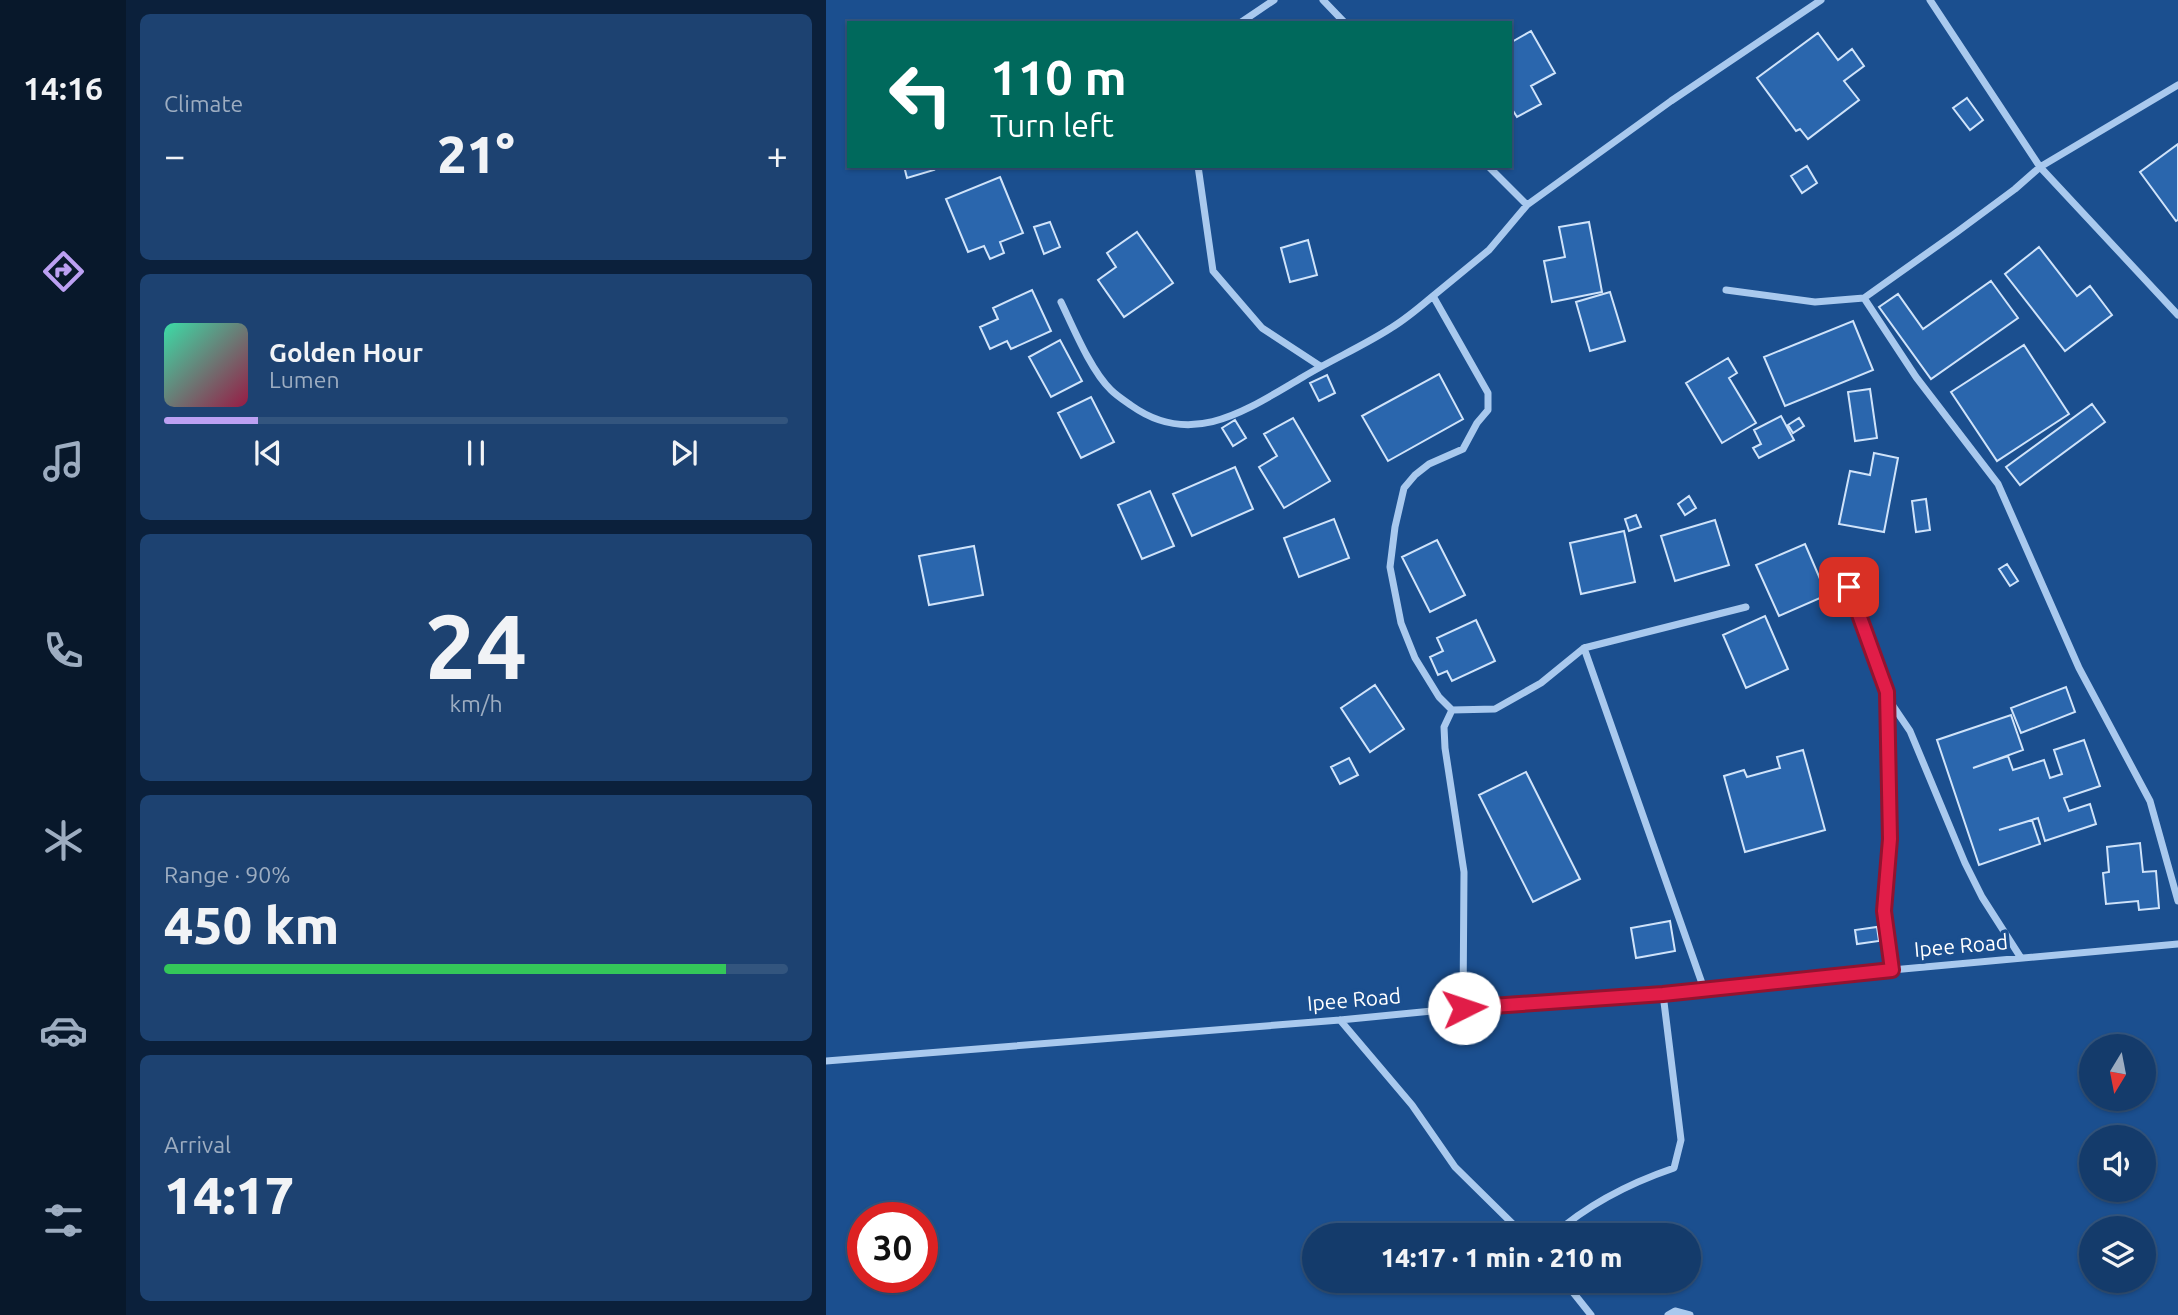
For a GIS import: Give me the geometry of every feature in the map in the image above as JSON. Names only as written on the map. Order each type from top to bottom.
[{"type":"street","points":[[1243,21],[1274,0]]},
{"type":"street","points":[[1323,0],[1343,21]]},
{"type":"street","points":[[1061,303],[1088,358],[1110,390],[1139,411],[1162,422],[1198,425],[1245,411],[1320,366],[1392,328],[1489,250],[1527,205],[1671,101],[1821,0]]},
{"type":"street","points":[[1930,0],[2040,167],[2178,315]]},
{"type":"street","points":[[1726,290],[1815,302],[1864,298],[2015,189],[2040,167],[2178,85]]},
{"type":"street","points":[[1198,168],[1213,271],[1262,328],[1320,366]]},
{"type":"street","points":[[1490,168],[1527,205]]},
{"type":"street","points":[[1433,296],[1488,393],[1488,410],[1477,423],[1463,449],[1429,464],[1404,488],[1390,567],[1401,623],[1415,659],[1439,697],[1452,710],[1494,709],[1541,683],[1584,648],[1746,607]]},
{"type":"street","points":[[1864,298],[1916,377],[1998,484],[2078,668],[2150,801],[2178,901]]},
{"type":"street","points":[[1849,587],[1887,692],[1910,732],[1946,821],[1982,897],[2021,958]]},
{"type":"street","points":[[1584,648],[1704,989]]},
{"type":"street","points":[[1887,692],[1890,839],[1884,911],[1892,970]]},
{"type":"street","points":[[1452,710],[1444,727],[1444,738],[1464,872],[1464,1008]]},
{"type":"street","name":"Ipee Road","points":[[826,1061],[1663,994],[2178,944]]},
{"type":"street","points":[[1566,1223],[1574,1216],[1645,1178],[1674,1168],[1681,1140],[1663,994]]},
{"type":"street","points":[[1339,1020],[1412,1105],[1455,1167],[1512,1223]]},
{"type":"street","points":[[1574,1293],[1591,1315]]},
{"type":"street","points":[[1668,1315],[1675,1311],[1690,1315]]},
{"type":"building","points":[[1531,31],[1555,73],[1531,86],[1541,104],[1517,117],[1512,109],[1512,42]]},
{"type":"building","points":[[1818,33],[1838,60],[1852,49],[1864,66],[1844,81],[1859,100],[1808,139],[1800,129],[1796,131],[1757,78]]},
{"type":"building","points":[[1967,98],[1983,120],[1970,130],[1953,108]]},
{"type":"building","points":[[2178,144],[2178,220],[2176,221],[2140,172]]},
{"type":"building","points":[[1807,166],[1817,183],[1802,193],[1791,176]]},
{"type":"building","points":[[904,168],[934,170],[907,178]]},
{"type":"building","points":[[1000,177],[1023,233],[1000,242],[1004,253],[990,259],[984,246],[968,252],[946,199]]},
{"type":"building","points":[[1050,222],[1060,247],[1044,254],[1034,227]]},
{"type":"building","points":[[1589,222],[1602,292],[1552,302],[1544,261],[1565,257],[1559,227]]},
{"type":"building","points":[[1137,232],[1173,283],[1124,317],[1098,280],[1116,267],[1107,253]]},
{"type":"building","points":[[1308,240],[1317,275],[1290,282],[1281,248]]},
{"type":"building","points":[[2039,247],[2077,296],[2090,286],[2112,315],[2065,351],[2005,274]]},
{"type":"building","points":[[1991,281],[2018,318],[1931,379],[1879,307],[1898,294],[1923,329]]},
{"type":"building","points":[[1032,290],[1051,331],[1011,349],[1007,341],[990,349],[980,327],[998,319],[993,308]]},
{"type":"building","points":[[1610,292],[1625,341],[1590,351],[1576,302]]},
{"type":"building","points":[[1853,321],[1873,370],[1785,406],[1764,357]]},
{"type":"building","points":[[1060,340],[1082,381],[1051,397],[1029,357]]},
{"type":"building","points":[[2024,345],[2069,414],[1997,461],[1951,392]]},
{"type":"building","points":[[1728,358],[1737,373],[1729,378],[1756,423],[1722,443],[1686,383]]},
{"type":"building","points":[[1439,374],[1463,419],[1388,461],[1362,416]]},
{"type":"building","points":[[1327,375],[1335,393],[1319,401],[1310,383]]},
{"type":"building","points":[[1870,389],[1877,438],[1855,441],[1848,392]]},
{"type":"building","points":[[1091,397],[1114,442],[1081,458],[1058,413]]},
{"type":"building","points":[[2092,404],[2105,422],[2020,485],[2006,467]]},
{"type":"building","points":[[1781,416],[1794,440],[1759,458],[1753,448],[1761,444],[1754,430]]},
{"type":"building","points":[[1293,418],[1330,481],[1284,508],[1259,467],[1277,456],[1264,434]]},
{"type":"building","points":[[1799,418],[1804,426],[1793,433],[1788,425]]},
{"type":"building","points":[[1235,420],[1246,438],[1233,446],[1222,428]]},
{"type":"building","points":[[1874,453],[1898,458],[1884,532],[1839,524],[1850,471],[1870,475]]},
{"type":"building","points":[[1235,467],[1253,509],[1192,536],[1173,494]]},
{"type":"building","points":[[1150,491],[1174,546],[1142,559],[1118,505]]},
{"type":"building","points":[[1689,496],[1696,508],[1685,515],[1678,504]]},
{"type":"building","points":[[1926,499],[1930,530],[1916,532],[1912,501]]},
{"type":"building","points":[[1636,515],[1641,527],[1629,531],[1625,519]]},
{"type":"building","points":[[1334,519],[1349,558],[1299,577],[1284,538]]},
{"type":"building","points":[[1715,520],[1729,565],[1675,581],[1661,536]]},
{"type":"building","points":[[1624,531],[1635,582],[1581,594],[1570,543]]},
{"type":"building","points":[[1437,540],[1465,595],[1430,612],[1402,557]]},
{"type":"building","points":[[1805,544],[1827,595],[1779,616],[1756,565]]},
{"type":"building","points":[[974,546],[983,595],[929,605],[919,556]]},
{"type":"building","points":[[2007,564],[2018,581],[2010,586],[1999,569]]},
{"type":"building","points":[[1765,616],[1788,669],[1746,688],[1723,635]]},
{"type":"building","points":[[1476,620],[1495,661],[1452,681],[1447,671],[1438,675],[1430,657],[1443,651],[1437,638]]},
{"type":"building","points":[[1375,685],[1404,729],[1370,752],[1341,708]]},
{"type":"building","points":[[2066,687],[2075,712],[2021,733],[2011,708]]},
{"type":"building","points":[[2011,715],[2023,750],[1973,768],[2008,756],[2013,770],[2044,760],[2050,778],[2062,774],[2054,750],[2084,740],[2100,786],[2064,798],[2069,811],[2090,804],[2096,824],[2045,841],[2038,818],[1999,830],[2032,820],[2040,844],[1979,865],[1937,740]]},
{"type":"building","points":[[1803,750],[1825,830],[1745,852],[1724,776],[1744,770],[1747,777],[1780,768],[1777,757]]},
{"type":"building","points":[[1349,758],[1358,775],[1340,784],[1331,767]]},
{"type":"building","points":[[1526,772],[1580,879],[1533,902],[1479,795]]},
{"type":"building","points":[[2140,843],[2143,872],[2156,871],[2159,908],[2139,910],[2138,901],[2106,904],[2103,873],[2109,872],[2107,847]]},
{"type":"building","points":[[1670,921],[1675,951],[1636,958],[1631,928]]},
{"type":"building","points":[[1877,927],[1879,941],[1857,944],[1855,930]]},
{"type":"route","points":[[1464,1008],[1663,994],[1892,970],[1884,911],[1890,839],[1887,692],[1849,587]]}]
